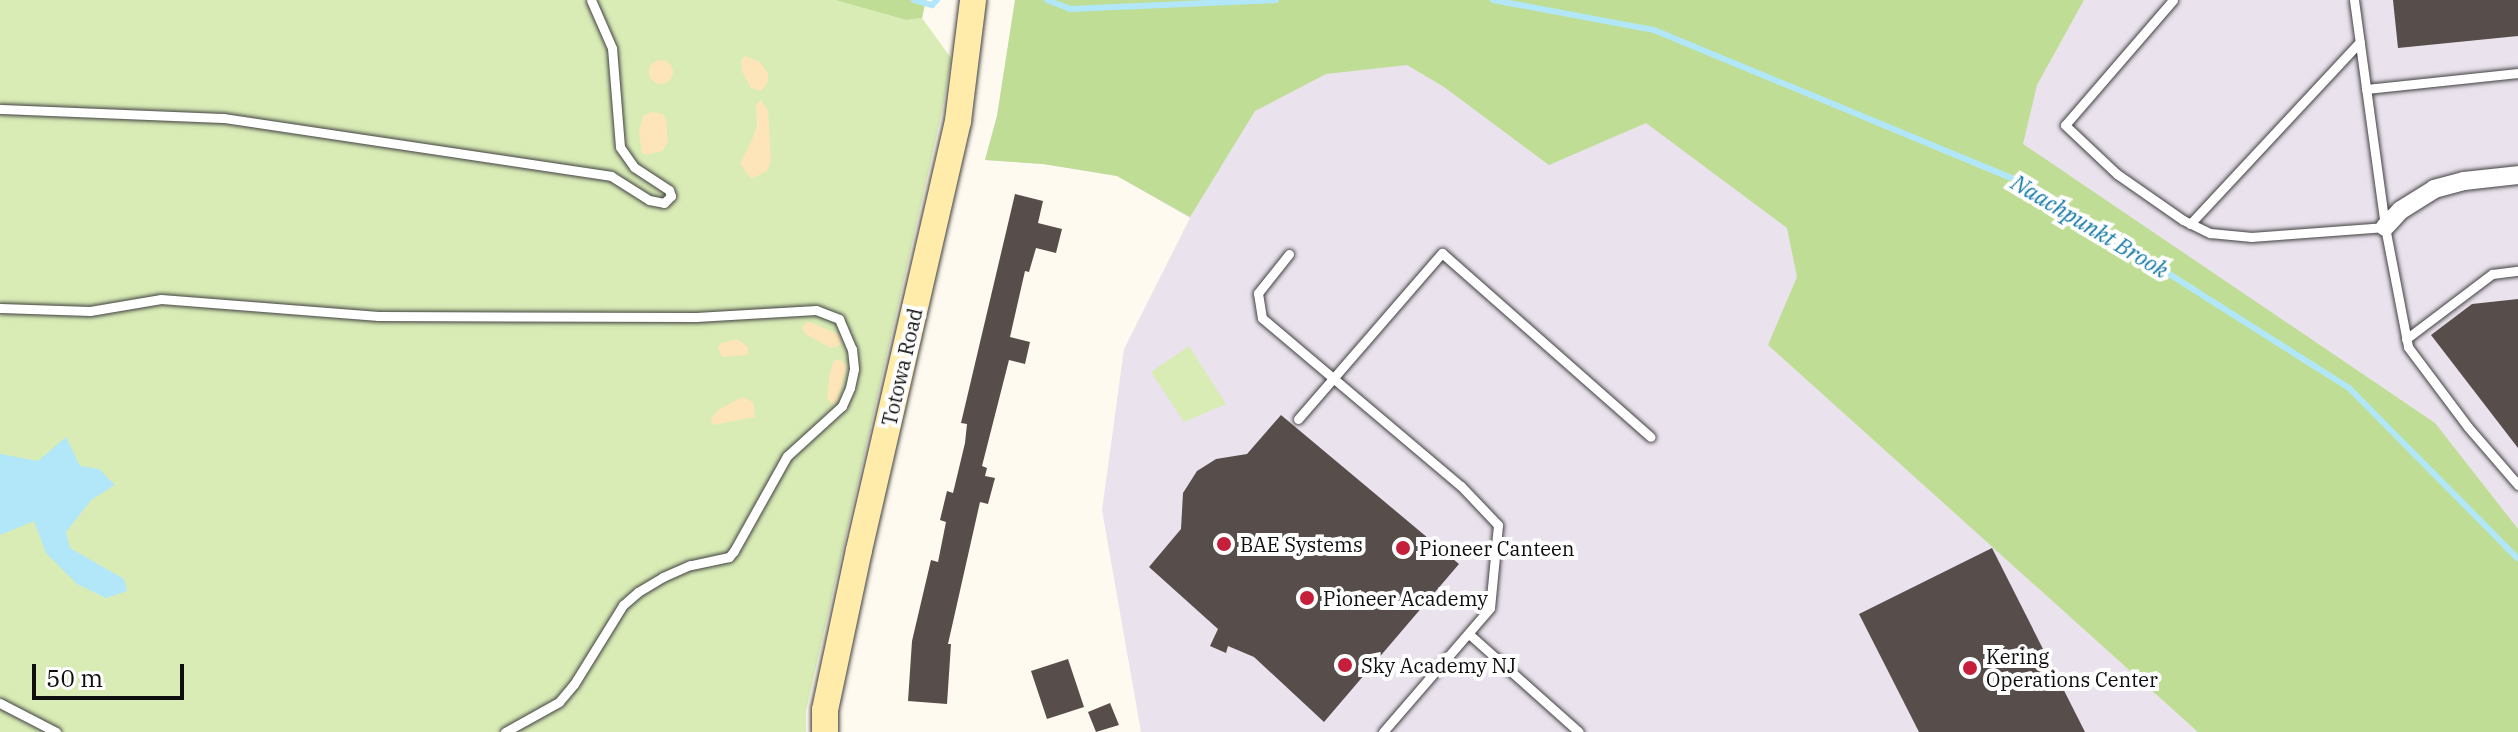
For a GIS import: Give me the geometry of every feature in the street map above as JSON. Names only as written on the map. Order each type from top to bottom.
[{"type":"main road","name":"Totowa Road","points":[[825,732],[825,710],[859,550],[958,121],[973,0]]},
{"type":"street","points":[[2385,227],[2401,210],[2434,189],[2464,181],[2518,175]]},
{"type":"lane","points":[[0,109],[239,120],[611,176],[649,200],[664,203],[671,196],[669,190],[634,167],[620,147],[612,48],[591,0]]},
{"type":"lane","points":[[2173,0],[2065,125],[2117,174],[2190,224],[2210,233],[2252,237],[2385,227]]},
{"type":"lane","points":[[2354,0],[2385,227],[2408,347],[2468,427],[2518,485]]},
{"type":"lane","points":[[2190,224],[2360,42]]},
{"type":"lane","points":[[2366,89],[2518,73]]},
{"type":"lane","points":[[1298,419],[1442,253],[1651,437]]},
{"type":"lane","points":[[1289,254],[1258,293],[1262,318],[1461,486],[1498,525],[1490,608],[1383,732]]},
{"type":"lane","points":[[2406,339],[2492,274],[2518,271]]},
{"type":"lane","points":[[0,308],[90,311],[161,299],[378,316],[696,317],[816,310],[839,319],[852,349],[854,369],[842,406],[787,456],[734,551],[729,557],[690,565],[638,592],[623,605],[574,684],[559,702],[505,732]]},
{"type":"lane","points":[[1469,634],[1579,732]]},
{"type":"lane","points":[[0,703],[56,732]]},
{"type":"shaded area","points":[[1015,0],[2518,0],[2518,732],[1141,732],[1102,510],[1124,349],[1190,218],[1117,176],[1043,164],[985,160],[997,116]]},
{"type":"green space","points":[[0,0],[835,0],[906,20],[922,18],[951,58],[942,112],[806,711],[806,732],[0,732]]},
{"type":"green space","points":[[835,0],[926,0],[922,18],[906,20]]},
{"type":"green space","points":[[1015,0],[2084,0],[2037,85],[2023,144],[2435,423],[2518,529],[2518,732],[2198,732],[1768,345],[1797,277],[1787,228],[1646,123],[1549,165],[1444,87],[1407,65],[1326,74],[1255,111],[1190,217],[1117,176],[1043,164],[985,160],[997,116]]},
{"type":"green space","points":[[1189,346],[1226,404],[1184,422],[1151,372]]},
{"type":"sand","points":[[745,56],[760,62],[768,73],[768,82],[761,91],[751,88],[742,71],[741,61]]},
{"type":"sand","points":[[661,60],[672,67],[673,72],[666,83],[661,84],[650,77],[649,72],[656,61]]},
{"type":"sand","points":[[761,100],[768,111],[771,160],[767,171],[751,179],[740,163],[757,126],[756,104]]},
{"type":"sand","points":[[652,112],[663,114],[666,119],[668,142],[662,151],[647,155],[642,153],[639,131],[643,116]]},
{"type":"sand","points":[[809,322],[840,335],[841,345],[831,348],[805,334],[802,326]]},
{"type":"sand","points":[[737,339],[748,347],[748,355],[722,357],[718,348],[721,343]]},
{"type":"sand","points":[[840,359],[847,366],[838,399],[832,405],[827,398],[830,372],[834,361]]},
{"type":"sand","points":[[742,397],[753,402],[755,417],[713,425],[711,419],[717,411]]},
{"type":"water","points":[[66,437],[80,466],[99,469],[115,485],[91,500],[66,532],[70,548],[124,579],[127,591],[106,598],[77,584],[46,553],[34,521],[0,535],[0,454],[38,461]]},
{"type":"building","points":[[2393,0],[2518,0],[2518,36],[2398,48]]},
{"type":"building","points":[[1015,194],[1043,201],[1038,223],[1062,229],[1056,253],[1036,248],[1029,272],[1025,271],[1010,337],[1030,342],[1025,364],[1009,360],[982,466],[987,468],[985,476],[995,478],[988,504],[980,502],[948,644],[951,644],[947,704],[908,701],[912,641],[931,560],[938,562],[946,522],[940,520],[947,491],[953,493],[965,443],[967,424],[961,423]]},
{"type":"building","points":[[2518,299],[2518,448],[2431,335],[2472,304]]},
{"type":"building","name":"Pioneer Academy","points":[[1281,415],[1459,564],[1324,722],[1254,657],[1228,646],[1226,653],[1210,646],[1218,629],[1149,567],[1181,529],[1183,493],[1197,471],[1216,459],[1247,454]]},
{"type":"building","name":"Kering Operations Center","points":[[1992,548],[2085,732],[1919,732],[1859,614]]},
{"type":"building","points":[[1068,659],[1084,707],[1047,719],[1031,671]]},
{"type":"building","points":[[1110,703],[1119,725],[1096,732],[1088,712]]},
{"type":"waterway","name":"Naachpunkt Brook","points":[[914,0],[932,5],[937,0]]},
{"type":"waterway","name":"Naachpunkt Brook","points":[[1047,0],[1070,9],[1276,0]]},
{"type":"waterway","name":"Naachpunkt Brook","points":[[1493,0],[1654,30],[2029,185],[2349,388],[2518,559]]},
{"type":"place","name":"BAE Systems","points":[[1224,544]]},
{"type":"place","name":"Pioneer Canteen","points":[[1403,548]]},
{"type":"place","name":"Pioneer Academy","points":[[1307,598]]},
{"type":"place","name":"Sky Academy NJ","points":[[1345,665]]},
{"type":"place","name":"Kering Operations Center","points":[[1970,668]]}]
